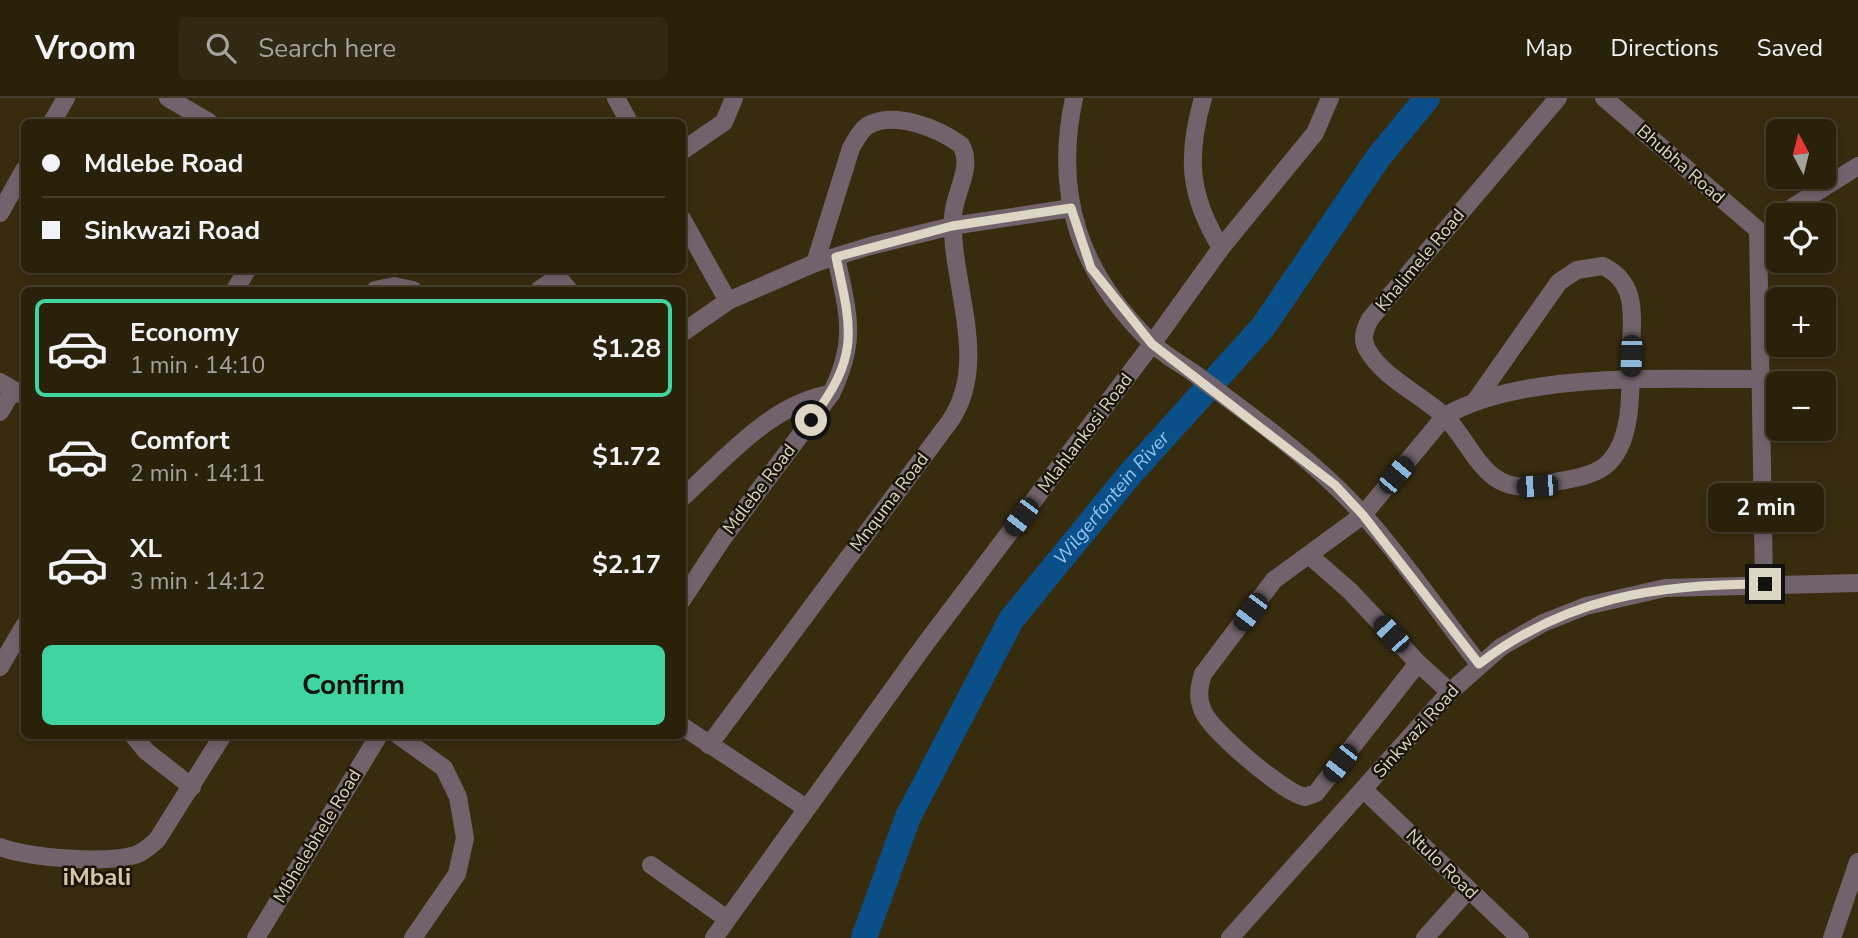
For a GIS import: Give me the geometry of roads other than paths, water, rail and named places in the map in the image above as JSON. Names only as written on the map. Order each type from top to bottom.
[{"type":"street","points":[[54,119],[66,98]]},
{"type":"street","points":[[168,98],[201,119]]},
{"type":"street","points":[[616,98],[627,119]]},
{"type":"street","points":[[686,148],[724,122],[734,98]]},
{"type":"street","points":[[1074,98],[1068,146],[1071,208],[1091,268],[1152,344],[1195,374],[1318,470],[1363,515],[1479,664]]},
{"type":"street","points":[[1203,98],[1191,170],[1202,212],[1221,248]]},
{"type":"street","name":"Mlahlankosi Road","points":[[714,938],[806,808],[1221,248],[1315,133],[1330,98]]},
{"type":"street","name":"Khalimele Road","points":[[1476,400],[1550,293],[1577,270],[1603,266],[1615,271],[1630,293],[1630,381],[1622,444],[1604,467],[1584,476],[1521,487],[1492,476],[1445,416],[1384,370],[1366,347],[1364,331],[1370,319],[1558,98]]},
{"type":"street","name":"Bhubha Road","points":[[1604,98],[1758,230]]},
{"type":"street","points":[[815,263],[851,148],[860,132],[870,124],[896,119],[922,126],[961,145],[966,160],[955,199],[952,226]]},
{"type":"street","points":[[1800,203],[1858,166]]},
{"type":"street","points":[[4,207],[21,176]]},
{"type":"street","points":[[686,330],[728,301],[815,263],[952,226],[1071,208]]},
{"type":"street","points":[[1765,584],[1758,230],[1766,225]]},
{"type":"street","points":[[686,226],[728,301]]},
{"type":"street","name":"Mnquma Road","points":[[709,745],[950,421],[966,395],[966,334],[952,226]]},
{"type":"street","name":"Mdlebe Road","points":[[686,594],[723,538],[831,394],[845,363],[850,330],[836,257]]},
{"type":"street","points":[[1418,663],[1325,782],[1310,796],[1297,796],[1286,789],[1209,723],[1199,701],[1203,674],[1274,580],[1363,515],[1445,416],[1476,400],[1544,387],[1630,381],[1762,379]]},
{"type":"street","points":[[0,412],[13,389]]},
{"type":"street","points":[[686,495],[775,417],[809,397],[831,394]]},
{"type":"street","points":[[1310,556],[1350,591],[1418,663],[1450,692]]},
{"type":"street","name":"Sinkwazi Road","points":[[1230,938],[1450,692],[1479,664],[1543,623],[1624,595],[1697,585],[1858,583]]},
{"type":"street","points":[[0,667],[21,631]]},
{"type":"street","points":[[686,729],[806,808]]},
{"type":"street","points":[[136,739],[146,751],[192,787]]},
{"type":"street","points":[[0,847],[32,855],[64,858],[135,855],[157,840],[221,739]]},
{"type":"street","name":"Mbhelebhele Road","points":[[256,938],[377,739]]},
{"type":"street","points":[[404,739],[444,768],[458,797],[465,838],[457,874],[413,938]]},
{"type":"street","name":"Ntulo Road","points":[[1364,790],[1520,938]]},
{"type":"street","points":[[1832,938],[1858,862]]},
{"type":"street","points":[[650,865],[727,919]]},
{"type":"street","points":[[1424,938],[1468,890]]},
{"type":"waterway","name":"Wilgerfontein River","points":[[864,938],[908,817],[1011,620],[1131,473],[1263,327],[1378,158],[1427,98]]},
{"type":"district","name":"iMbali","points":[[97,877]]}]
